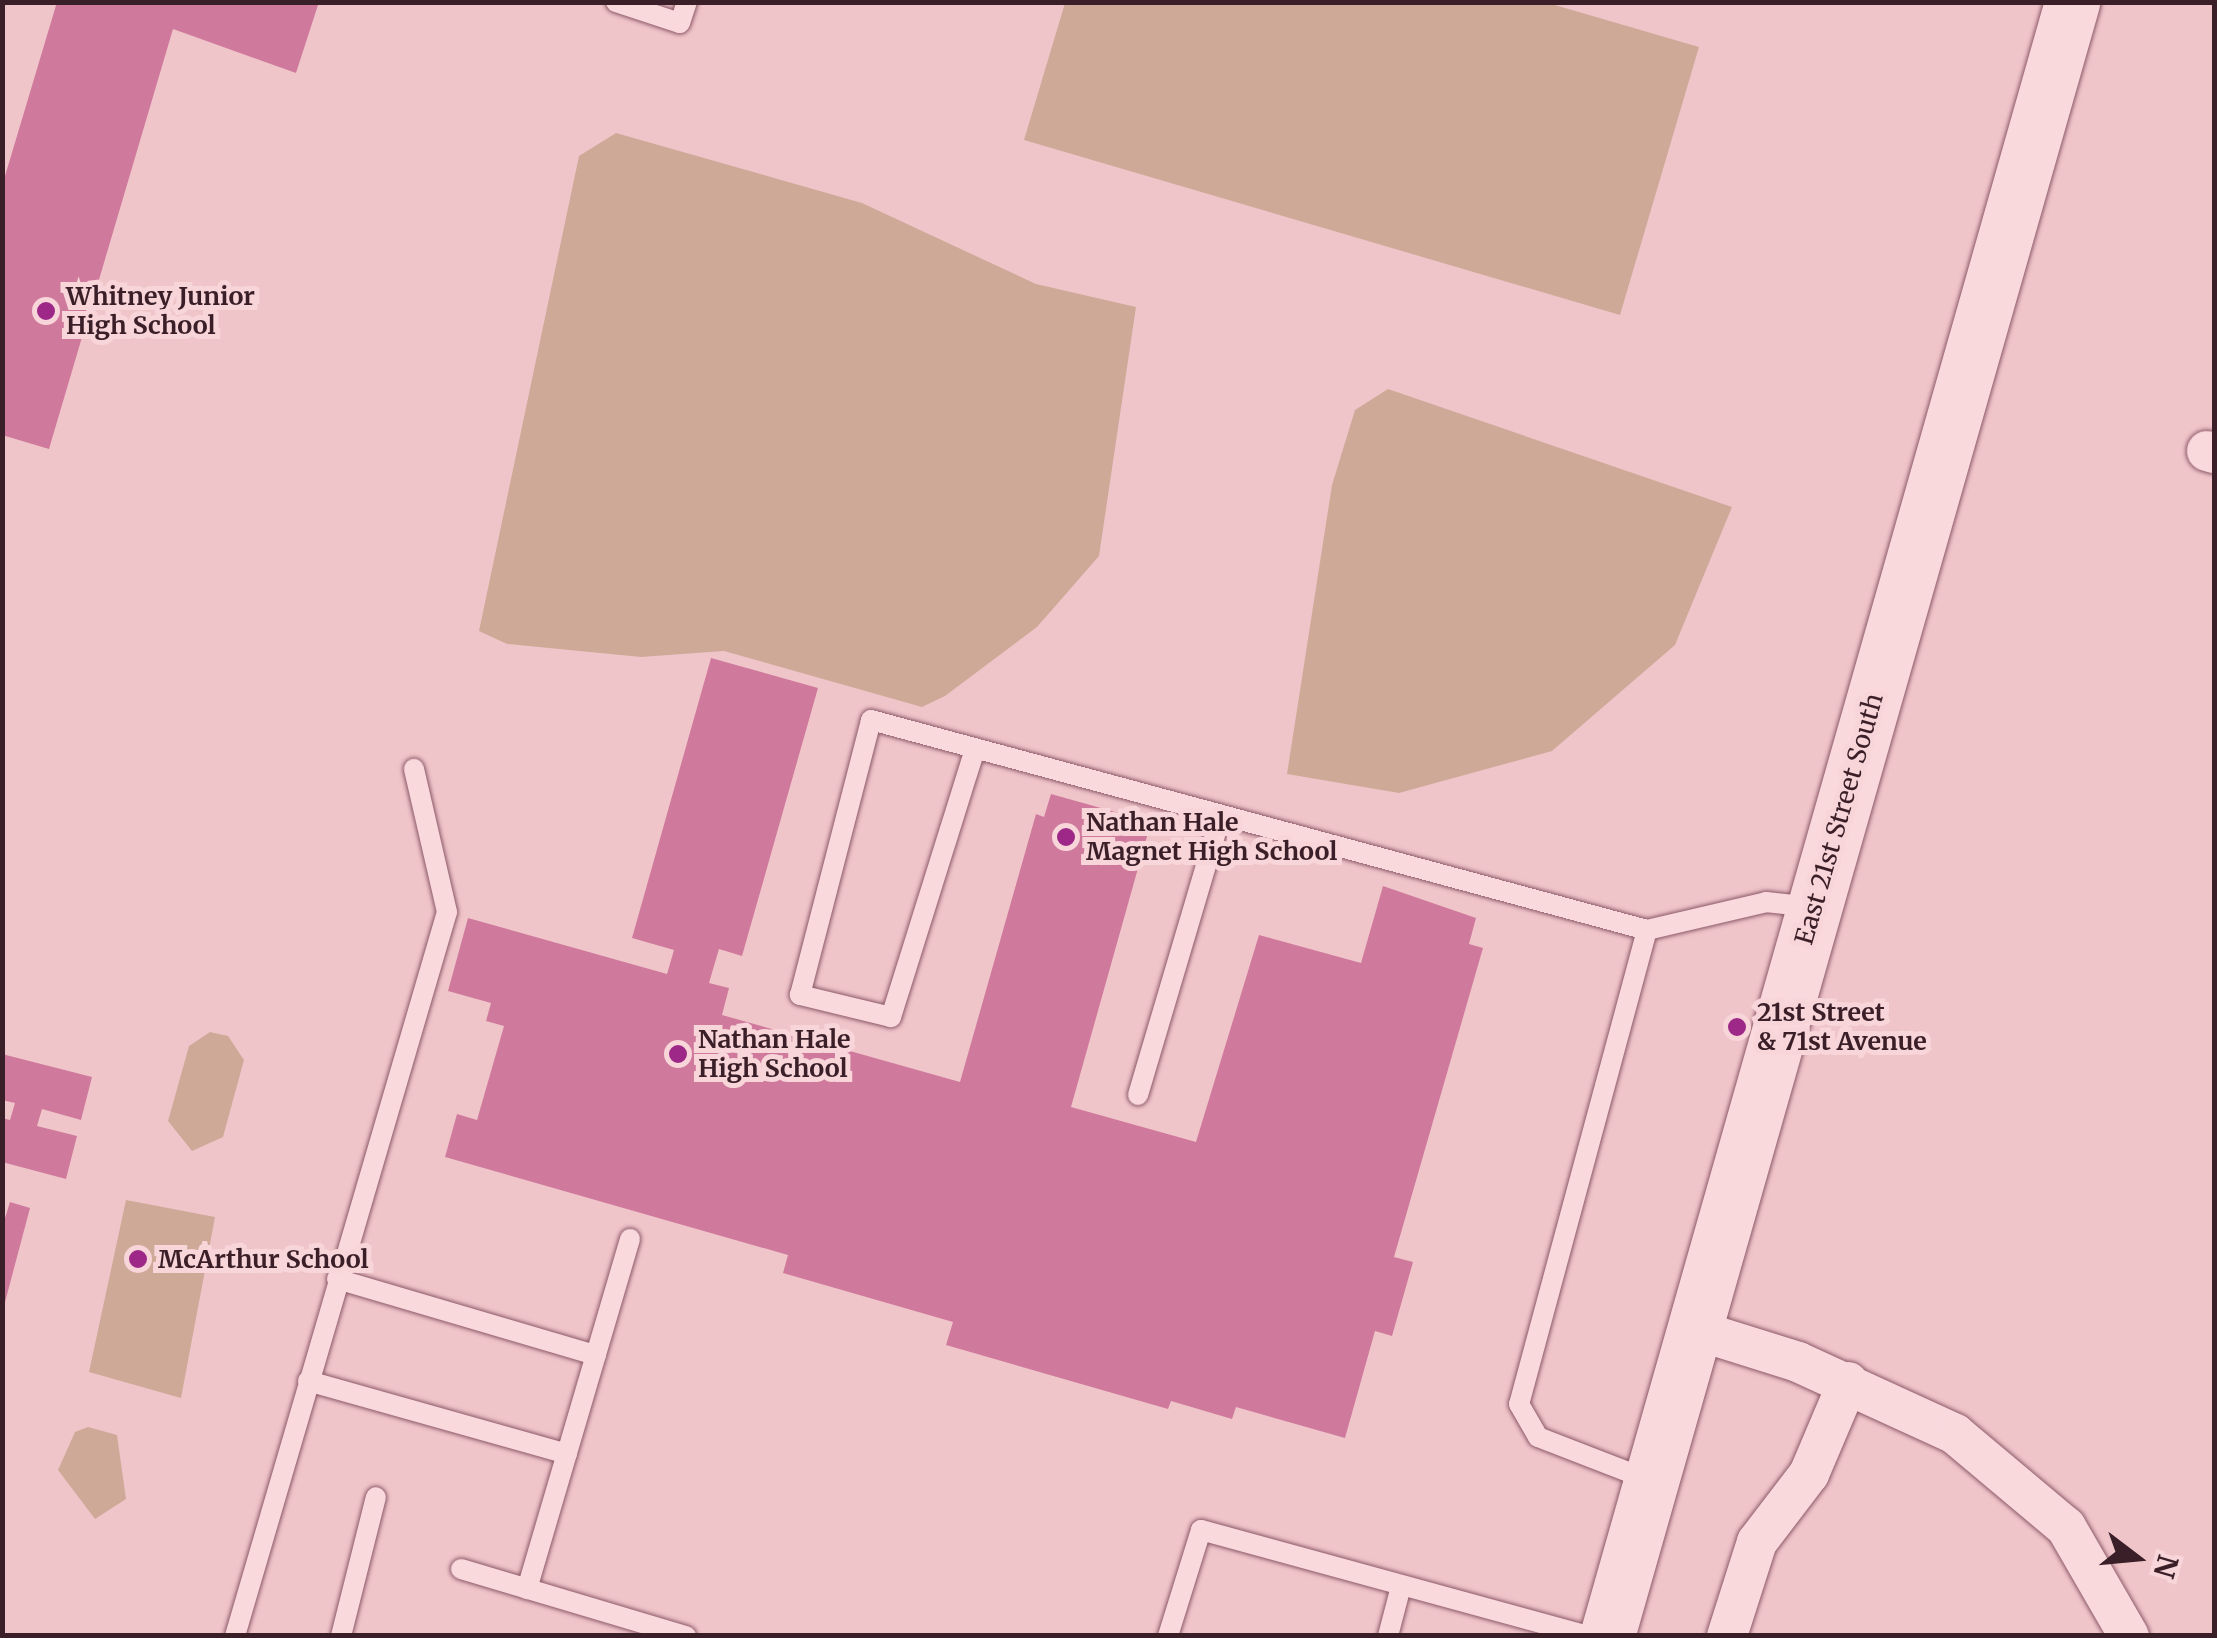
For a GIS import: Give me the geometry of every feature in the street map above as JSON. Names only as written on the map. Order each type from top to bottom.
[{"type":"main road","name":"East 21st Street South","points":[[1607,1636],[2072,2]]},
{"type":"street","points":[[1692,1329],[1848,1382],[1955,1434],[2038,1496],[2094,1567],[2130,1636]]},
{"type":"street","points":[[1728,1636],[1757,1542],[1810,1474],[1848,1382]]},
{"type":"lane","points":[[616,2],[680,23],[687,2]]},
{"type":"lane","points":[[974,749],[891,1017],[800,995],[871,720],[1220,818],[1648,930],[1766,902],[1814,907]]},
{"type":"lane","points":[[234,1636],[448,912],[414,768]]},
{"type":"lane","points":[[1138,1095],[1220,818]]},
{"type":"lane","points":[[1648,930],[1519,1404],[1538,1436],[1650,1481]]},
{"type":"lane","points":[[527,1589],[630,1239]]},
{"type":"lane","points":[[337,1279],[596,1355]]},
{"type":"lane","points":[[308,1381],[567,1454]]},
{"type":"lane","points":[[340,1636],[376,1498]]},
{"type":"lane","points":[[1168,1636],[1200,1530],[1588,1636]]},
{"type":"lane","points":[[461,1568],[686,1636]]},
{"type":"lane","points":[[1388,1636],[1401,1586]]},
{"type":"shaded area","points":[[1065,3],[1548,3],[1699,47],[1620,315],[1024,140]]},
{"type":"shaded area","points":[[616,133],[862,203],[1036,284],[1136,307],[1099,556],[1037,627],[945,696],[922,707],[724,651],[641,657],[507,644],[479,631],[579,156]]},
{"type":"shaded area","points":[[1388,389],[1732,507],[1675,645],[1552,751],[1399,793],[1287,774],[1332,485],[1355,410]]},
{"type":"shaded area","points":[[210,1032],[228,1036],[244,1060],[223,1137],[192,1151],[168,1121],[189,1046]]},
{"type":"shaded area","points":[[126,1200],[215,1217],[181,1398],[89,1372]]},
{"type":"shaded area","points":[[88,1427],[117,1435],[126,1499],[95,1519],[58,1470],[75,1432]]},
{"type":"building","name":"Whitney Junior High School","points":[[57,2],[318,5],[296,73],[173,29],[49,449],[2,435],[2,186]]},
{"type":"building","name":"Nathan Hale High School","points":[[711,658],[818,688],[742,956],[719,949],[709,983],[729,988],[722,1015],[960,1082],[1036,814],[1044,817],[1051,794],[1151,822],[1071,1107],[1196,1142],[1259,935],[1361,963],[1383,886],[1476,918],[1469,944],[1483,948],[1394,1257],[1413,1262],[1392,1336],[1375,1331],[1345,1438],[1236,1407],[1232,1419],[1171,1401],[1168,1409],[946,1345],[953,1322],[783,1273],[788,1255],[445,1157],[457,1114],[477,1120],[504,1026],[486,1021],[491,1003],[448,991],[468,918],[667,974],[674,950],[632,938]]},
{"type":"building","points":[[2,1054],[92,1077],[81,1120],[42,1109],[37,1126],[77,1136],[66,1179],[2,1162],[2,1118],[10,1120],[15,1103],[2,1100]]},
{"type":"building","points":[[10,1202],[30,1208],[4,1306],[2,1228]]},
{"type":"place","name":"Whitney Junior High School","points":[[46,311]]},
{"type":"place","name":"Nathan Hale Magnet High School","points":[[1066,837]]},
{"type":"place","name":"21st Street & 71st Avenue","points":[[1737,1027]]},
{"type":"place","name":"Nathan Hale High School","points":[[678,1054]]},
{"type":"place","name":"McArthur School","points":[[138,1259]]}]
